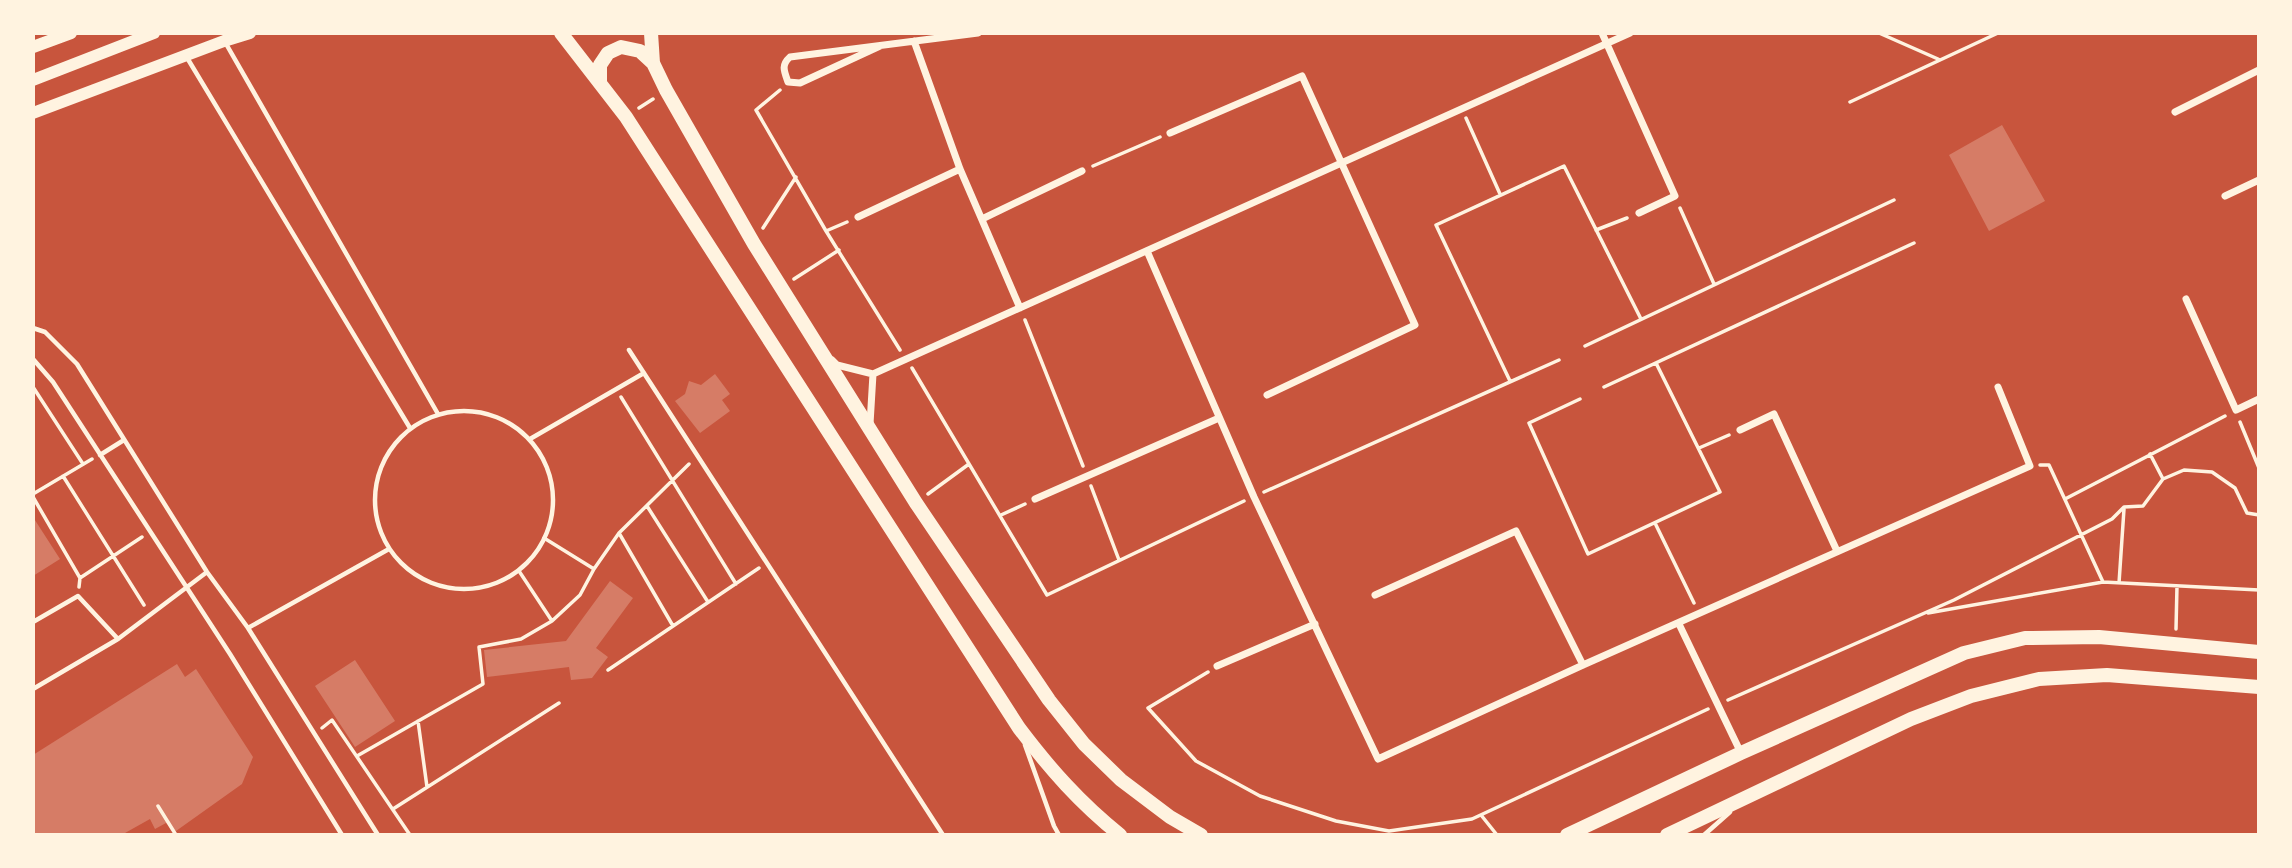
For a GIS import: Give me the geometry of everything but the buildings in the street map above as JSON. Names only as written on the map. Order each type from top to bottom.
[{"type":"main road","points":[[33,47],[71,33]]},
{"type":"main road","points":[[33,80],[154,33]]},
{"type":"main road","points":[[33,113],[250,33]]},
{"type":"main road","points":[[561,33],[626,117],[1019,728],[1053,773],[1096,816],[1120,835]]},
{"type":"main road","points":[[651,33],[653,63]]},
{"type":"main road","points":[[600,83],[600,65],[608,53],[621,47],[640,51],[653,63],[754,244],[916,503],[1049,700],[1084,744],[1121,780],[1170,817],[1201,835]]},
{"type":"main road","points":[[1567,835],[1964,653],[2025,638],[2099,637],[2259,652]]},
{"type":"main road","points":[[1667,835],[1911,719],[1971,696],[2039,679],[2108,675],[2259,687]]},
{"type":"street","points":[[880,46],[800,83],[788,82],[783,68],[784,62],[790,57],[978,33]]},
{"type":"street","points":[[1602,33],[1675,196],[1639,213]]},
{"type":"street","points":[[821,349],[837,365],[873,374],[1630,33]]},
{"type":"street","points":[[914,41],[960,169],[1020,308]]},
{"type":"street","points":[[2175,112],[2259,70]]},
{"type":"street","points":[[1170,133],[1301,76],[1415,325],[1267,395]]},
{"type":"street","points":[[858,217],[960,169]]},
{"type":"street","points":[[982,219],[1082,171]]},
{"type":"street","points":[[2225,196],[2259,180]]},
{"type":"street","points":[[1147,251],[1254,497],[1378,759],[2030,466],[1998,387]]},
{"type":"street","points":[[2186,299],[2236,410],[2259,399]]},
{"type":"street","points":[[870,428],[873,374]]},
{"type":"street","points":[[1740,430],[1774,414],[1837,551]]},
{"type":"street","points":[[1035,499],[1219,418]]},
{"type":"street","points":[[1375,595],[1516,531],[1583,665]]},
{"type":"street","points":[[1217,666],[1315,624]]},
{"type":"street","points":[[1679,624],[1741,753]]},
{"type":"lane","points":[[224,41],[438,414]]},
{"type":"lane","points":[[186,55],[410,428]]},
{"type":"lane","points":[[33,328],[45,332],[76,364],[207,572],[248,628],[378,835]]},
{"type":"lane","points":[[629,350],[943,835]]},
{"type":"lane","points":[[33,359],[53,382],[342,835]]},
{"type":"lane","points":[[530,439],[644,373]]},
{"type":"lane","points":[[478,412],[497,417],[515,426],[530,439],[546,464],[554,492],[551,522],[540,549],[519,570],[494,584],[464,590],[435,584],[409,570],[389,549],[379,529],[374,507],[376,484],[382,463],[394,444],[410,428],[438,414],[478,412]]},
{"type":"lane","points":[[100,455],[124,440]]},
{"type":"lane","points":[[248,628],[389,549]]},
{"type":"lane","points":[[33,689],[118,639],[207,572]]},
{"type":"lane","points":[[33,622],[78,596],[118,639]]},
{"type":"lane","points":[[1019,728],[1059,835]]},
{"type":"lane","points":[[1704,835],[1744,799]]},
{"type":"path","points":[[1879,33],[1940,60]]},
{"type":"path","points":[[1850,102],[1995,34]]},
{"type":"path","points":[[788,82],[757,110],[826,231],[1001,515],[1047,595],[1254,497],[1559,359]]},
{"type":"path","points":[[626,117],[666,90]]},
{"type":"path","points":[[1462,110],[1500,195]]},
{"type":"path","points":[[1082,171],[1170,133]]},
{"type":"path","points":[[1510,381],[1436,225],[1564,166],[1641,319]]},
{"type":"path","points":[[754,244],[796,177]]},
{"type":"path","points":[[1675,196],[1715,284]]},
{"type":"path","points":[[1585,346],[1894,200]]},
{"type":"path","points":[[1596,230],[1639,213]]},
{"type":"path","points":[[826,231],[858,217]]},
{"type":"path","points":[[1604,387],[1914,243]]},
{"type":"path","points":[[782,286],[839,250]]},
{"type":"path","points":[[1020,308],[1119,560]]},
{"type":"path","points":[[1580,399],[1529,423],[1588,554],[1720,492],[1656,363]]},
{"type":"path","points":[[33,387],[83,464]]},
{"type":"path","points":[[616,390],[736,584]]},
{"type":"path","points":[[2065,499],[2236,410],[2259,468]]},
{"type":"path","points":[[1699,448],[1740,430]]},
{"type":"path","points":[[2150,454],[2163,480]]},
{"type":"path","points":[[78,596],[80,578],[33,496],[100,455]]},
{"type":"path","points":[[357,756],[483,684],[479,647],[521,639],[552,621],[580,595],[619,533],[697,455]]},
{"type":"path","points":[[916,503],[969,464]]},
{"type":"path","points":[[2030,466],[2049,465],[2104,582]]},
{"type":"path","points":[[1217,666],[1148,708],[1196,761],[1260,796],[1336,821],[1389,831],[1472,819],[1717,705],[1954,600],[2112,519],[2124,507],[2143,506],[2163,480],[2184,470],[2212,472],[2235,488],[2247,513],[2259,515]]},
{"type":"path","points":[[63,476],[150,615]]},
{"type":"path","points":[[1001,515],[1035,499]]},
{"type":"path","points":[[646,506],[708,602]]},
{"type":"path","points":[[2119,583],[2124,507]]},
{"type":"path","points":[[1655,523],[1699,615]]},
{"type":"path","points":[[80,578],[150,532]]},
{"type":"path","points":[[619,533],[673,626]]},
{"type":"path","points":[[544,538],[594,569]]},
{"type":"path","points":[[608,670],[767,563]]},
{"type":"path","points":[[519,570],[552,621]]},
{"type":"path","points":[[1921,614],[2104,582],[2259,590]]},
{"type":"path","points":[[2175,643],[2177,586]]},
{"type":"path","points":[[393,809],[559,703]]},
{"type":"path","points":[[332,720],[410,835]]},
{"type":"path","points":[[418,721],[427,787]]},
{"type":"path","points":[[158,806],[176,835]]},
{"type":"path","points":[[1481,815],[1497,835]]}]
